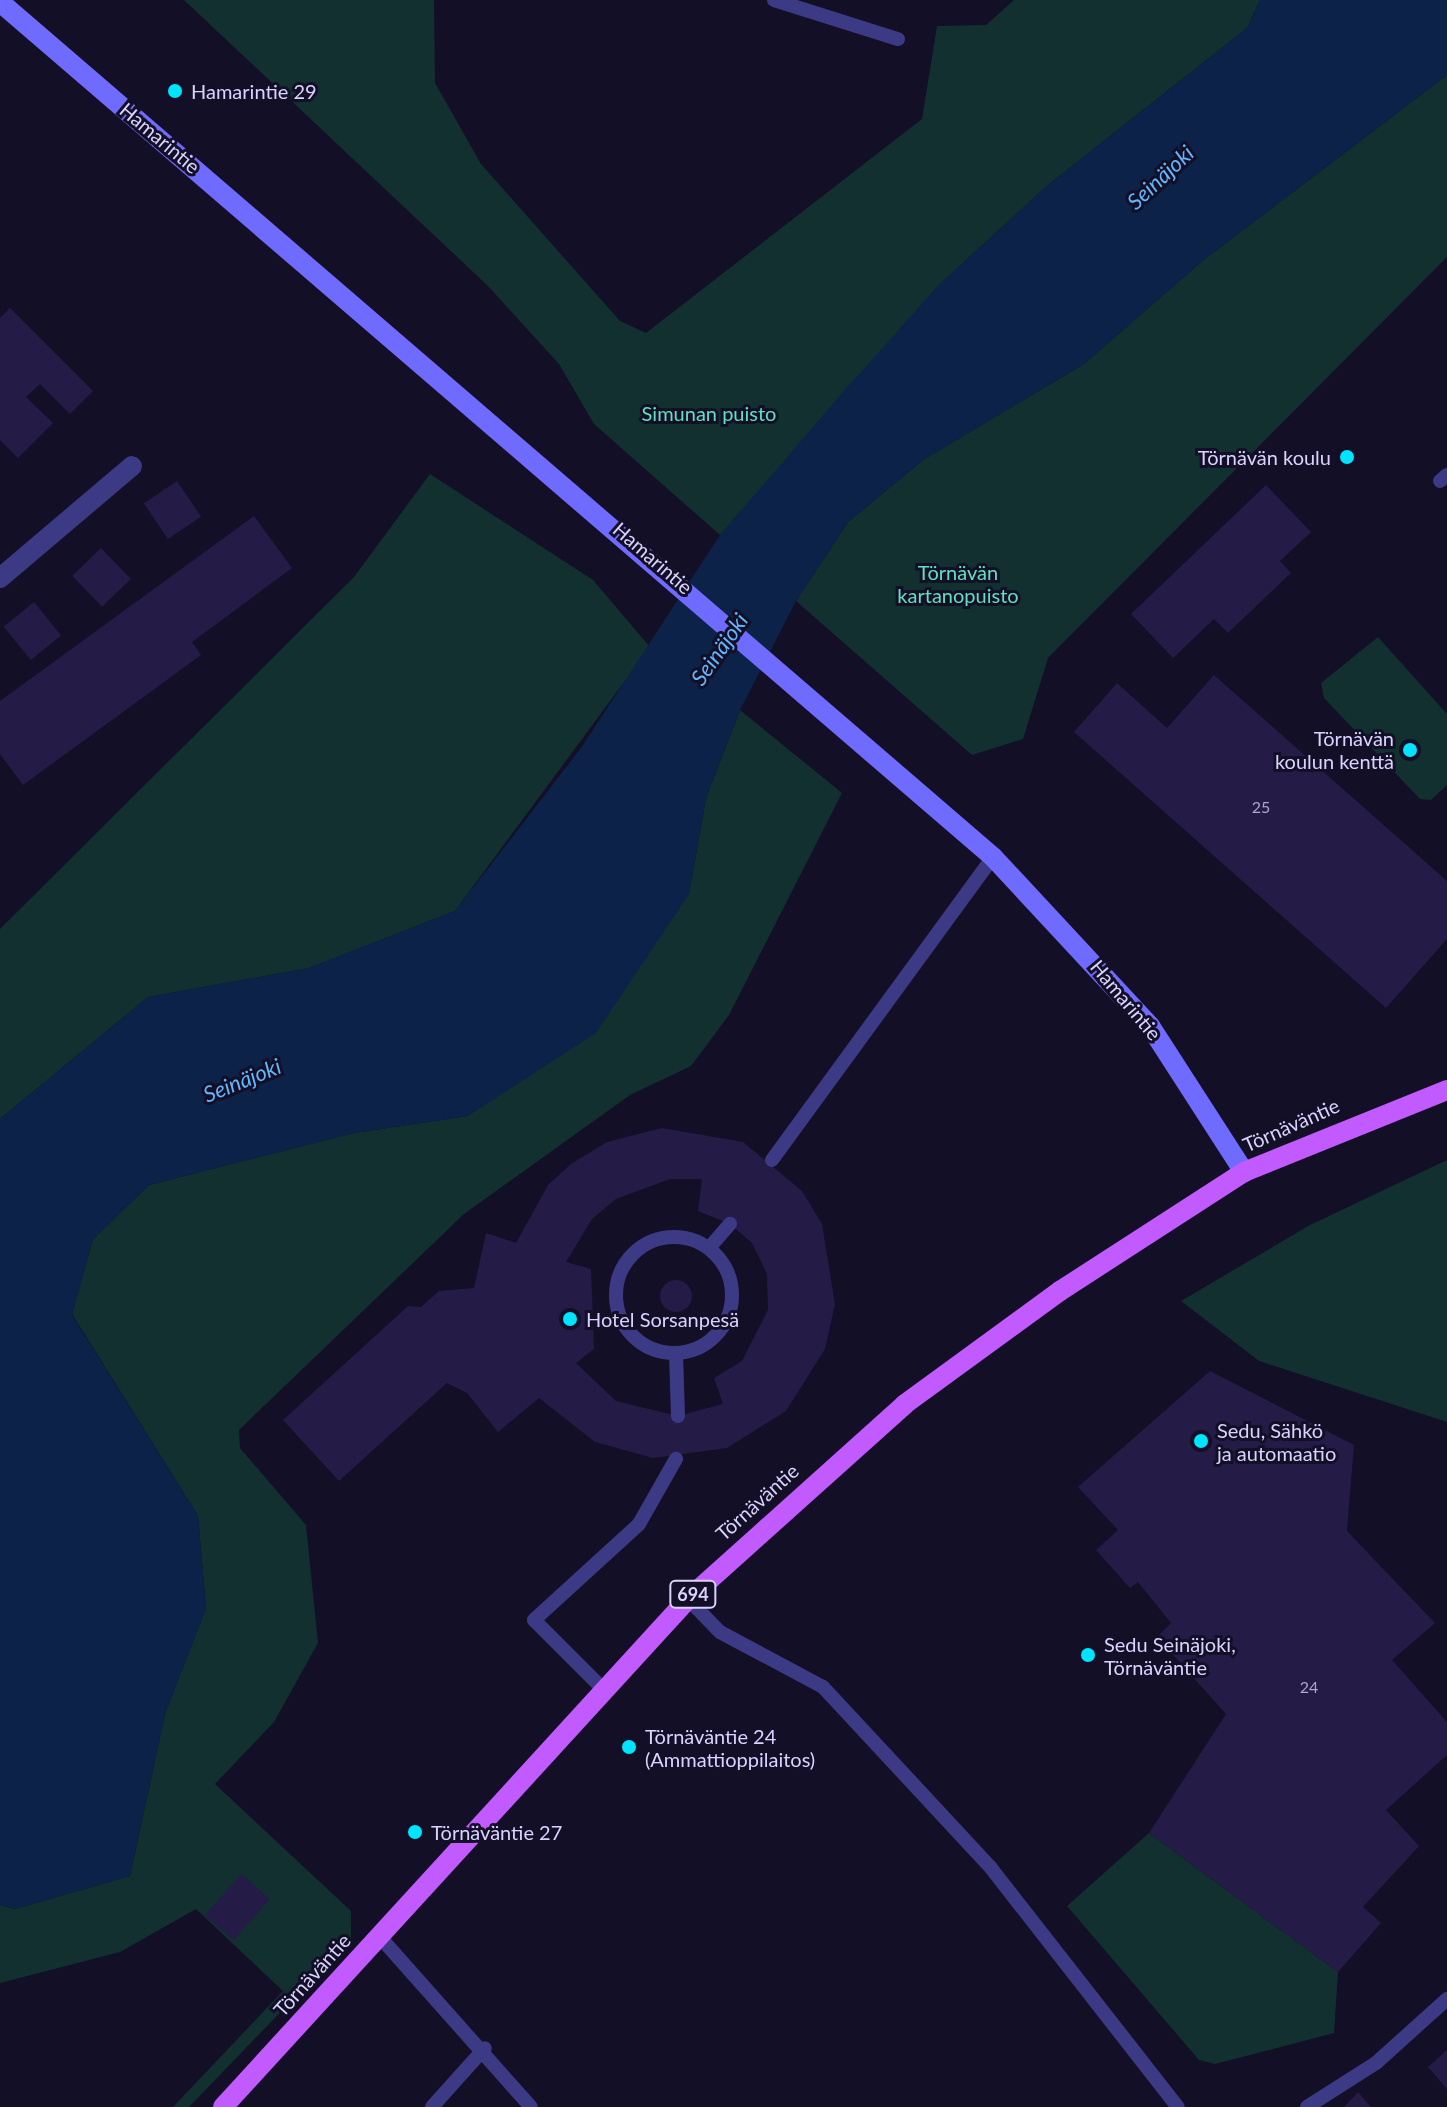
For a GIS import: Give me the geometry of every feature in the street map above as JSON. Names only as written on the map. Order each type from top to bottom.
[{"type":"main road","name":"Hamarintie","points":[[0,2],[641,548],[993,857],[1150,1026],[1244,1172]]},
{"type":"main road","name":"Törnäväntie","points":[[223,2107],[688,1599],[905,1404],[1060,1291],[1244,1172],[1447,1090]]},
{"type":"street","points":[[0,578],[132,466]]},
{"type":"lane","points":[[774,0],[898,39]]},
{"type":"lane","points":[[772,1160],[993,857]]},
{"type":"lane","points":[[709,1248],[730,1224]]},
{"type":"lane","points":[[671,1237],[709,1248],[730,1280],[729,1316],[715,1336],[676,1353],[648,1346],[625,1326],[617,1284],[629,1259],[651,1241],[671,1237]]},
{"type":"lane","points":[[676,1353],[678,1416]]},
{"type":"lane","points":[[605,1691],[534,1620],[639,1524],[676,1459]]},
{"type":"lane","points":[[688,1599],[720,1632],[823,1687],[991,1868],[1178,2107]]},
{"type":"lane","points":[[380,1937],[485,2048],[531,2107]]},
{"type":"lane","points":[[1307,2107],[1376,2063],[1447,1999]]},
{"type":"lane","points":[[432,2107],[485,2048]]},
{"type":"green space","name":"Simunan puisto","points":[[184,0],[434,0],[435,83],[481,164],[620,321],[646,333],[922,119],[937,26],[986,25],[1014,0],[1260,0],[1247,28],[1048,185],[939,285],[720,535],[594,424],[559,364],[488,286]]},
{"type":"green space","name":"Törnävän kartanopuisto","points":[[1447,75],[1447,257],[1048,658],[1023,739],[972,755],[796,601],[848,522],[923,460],[1084,364],[1201,262]]},
{"type":"green space","points":[[430,474],[593,580],[650,647],[455,911],[309,968],[148,997],[0,1119],[0,929],[354,577]]},
{"type":"green space","name":"Törnävän koulun kenttä","points":[[1378,637],[1447,714],[1447,785],[1431,800],[1420,799],[1324,698],[1321,683]]},
{"type":"green space","points":[[740,710],[842,793],[729,1015],[691,1066],[630,1095],[464,1214],[239,1430],[240,1448],[306,1525],[318,1643],[274,1722],[215,1784],[351,1911],[351,1939],[189,2107],[173,2107],[283,1991],[196,1909],[120,1952],[0,1983],[0,1905],[15,1909],[130,1876],[165,1714],[206,1608],[198,1516],[72,1314],[93,1239],[149,1185],[354,1133],[468,1116],[689,894],[706,798]]},
{"type":"green space","points":[[1447,1160],[1447,1422],[1259,1361],[1181,1301],[1310,1225]]},
{"type":"green space","points":[[1149,1833],[1338,1972],[1334,2033],[1215,2064],[1199,2060],[1067,1906]]},
{"type":"water","name":"Seinäjoki","points":[[1260,0],[1447,0],[1447,75],[1201,262],[1084,364],[923,460],[848,522],[796,601],[740,710],[706,798],[689,894],[596,1033],[468,1116],[354,1133],[149,1185],[93,1239],[72,1315],[198,1516],[206,1609],[165,1714],[130,1876],[15,1909],[0,1905],[0,1119],[148,997],[309,968],[455,911],[581,748],[720,535],[843,392],[939,285],[1048,185],[1247,28]]},
{"type":"building","points":[[10,308],[93,391],[70,414],[40,384],[26,397],[53,423],[18,458],[0,440],[0,318]]},
{"type":"building","points":[[177,481],[201,517],[168,539],[144,503]]},
{"type":"building","points":[[1266,485],[1311,532],[1280,561],[1291,573],[1228,633],[1214,619],[1173,658],[1131,614]]},
{"type":"building","points":[[254,516],[292,568],[192,642],[201,655],[23,785],[0,754],[0,701]]},
{"type":"building","points":[[101,548],[131,579],[102,607],[72,576]]},
{"type":"building","points":[[34,602],[61,635],[31,660],[4,627]]},
{"type":"building","points":[[1214,675],[1447,881],[1447,939],[1386,1008],[1074,732],[1117,683],[1167,728]]},
{"type":"building","points":[[662,1128],[743,1142],[802,1191],[822,1224],[835,1304],[825,1349],[786,1411],[727,1448],[653,1458],[595,1442],[539,1398],[498,1432],[467,1393],[447,1383],[339,1481],[283,1420],[408,1306],[421,1307],[439,1291],[474,1288],[486,1233],[516,1243],[548,1185],[571,1164],[607,1142]],"holes":[[[670,1179],[702,1179],[698,1211],[730,1224],[752,1243],[767,1274],[768,1310],[742,1361],[714,1378],[723,1404],[678,1416],[616,1401],[576,1363],[594,1349],[591,1269],[566,1262],[592,1219],[616,1199]]]},
{"type":"building","points":[[676,1280],[687,1285],[692,1296],[687,1307],[676,1312],[665,1307],[660,1296],[665,1285]]},
{"type":"building","points":[[1210,1371],[1354,1445],[1347,1531],[1435,1623],[1392,1660],[1447,1722],[1447,1755],[1386,1810],[1419,1846],[1363,1907],[1381,1923],[1338,1972],[1149,1833],[1226,1714],[1157,1637],[1171,1623],[1138,1582],[1130,1588],[1096,1550],[1118,1530],[1078,1487]]},
{"type":"building","points":[[241,1874],[270,1899],[234,1940],[205,1916]]},
{"type":"building","points":[[1447,2050],[1447,2089],[1428,2067]]},
{"type":"building","points":[[1358,2092],[1371,2107],[1344,2107]]},
{"type":"place","name":"Hamarintie 29","points":[[175,91]]},
{"type":"place","name":"Törnävän koulu","points":[[1347,457]]},
{"type":"place","name":"Törnävän koulun kenttä","points":[[1410,750]]},
{"type":"place","name":"Hotel Sorsanpesä","points":[[570,1319]]},
{"type":"place","name":"Sedu, Sähkö ja automaatio","points":[[1201,1441]]},
{"type":"place","name":"Sedu Seinäjoki, Törnäväntie","points":[[1088,1655]]},
{"type":"place","name":"Törnäväntie 24 (Ammattioppilaitos)","points":[[629,1747]]},
{"type":"place","name":"Törnäväntie 27","points":[[415,1832]]}]
